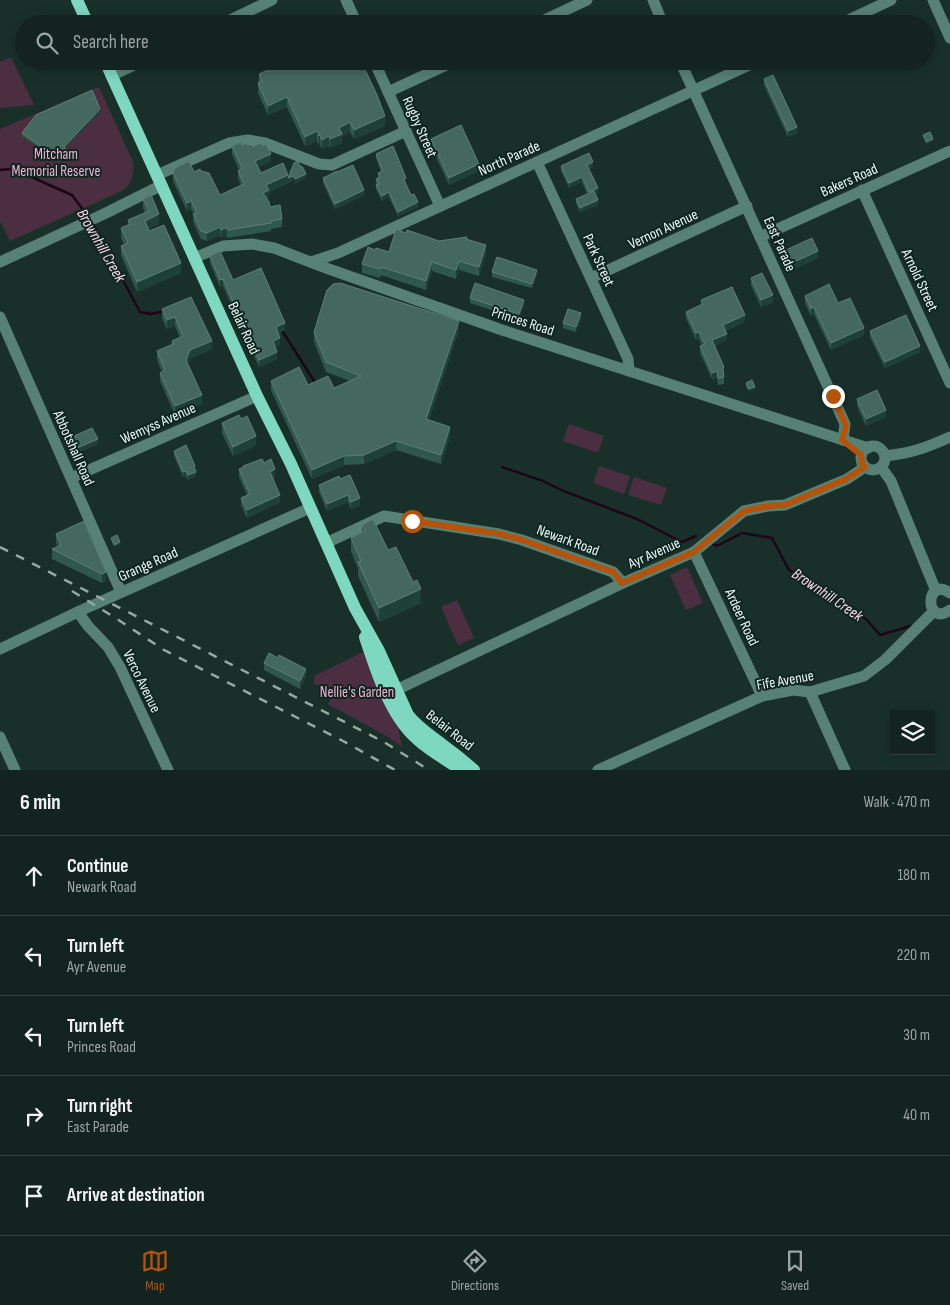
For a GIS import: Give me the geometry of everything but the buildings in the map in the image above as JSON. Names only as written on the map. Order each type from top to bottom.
[{"type":"main road","points":[[77,0],[84,15]]},
{"type":"main road","name":"Belair Road","points":[[109,70],[355,608],[379,650],[408,714],[414,723],[474,770]]},
{"type":"main road","name":"Belair Road","points":[[355,608],[375,669],[396,715],[417,740],[461,770]]},
{"type":"street","points":[[241,15],[272,0]]},
{"type":"street","points":[[346,0],[353,15]]},
{"type":"street","points":[[555,15],[587,0]]},
{"type":"street","points":[[653,0],[660,15]]},
{"type":"street","points":[[859,15],[891,0]]},
{"type":"street","points":[[933,0],[950,38]]},
{"type":"street","points":[[112,76],[124,70]]},
{"type":"street","name":"Rugby Street","points":[[378,70],[440,206]]},
{"type":"street","points":[[388,92],[436,70]]},
{"type":"street","name":"East Parade","points":[[684,70],[845,424],[842,440]]},
{"type":"street","name":"North Parade","points":[[311,262],[336,253],[739,70]]},
{"type":"street","points":[[0,262],[101,215],[159,180],[173,167],[229,143],[248,140],[265,143],[319,164],[332,165],[406,132]]},
{"type":"street","name":"Bakers Road","points":[[760,237],[950,151]]},
{"type":"street","name":"Park Street","points":[[537,162],[628,360],[629,371]]},
{"type":"street","name":"Arnold Street","points":[[862,190],[950,383]]},
{"type":"street","name":"Vernon Avenue","points":[[591,278],[747,206]]},
{"type":"street","name":"Princes Road","points":[[194,258],[223,246],[252,244],[274,248],[498,329],[842,440],[865,451]]},
{"type":"street","points":[[336,253],[334,262],[336,272]]},
{"type":"street","name":"Abbotshall Road","points":[[0,317],[121,592]]},
{"type":"street","name":"Wemyss Avenue","points":[[71,478],[257,396]]},
{"type":"street","points":[[885,456],[926,448],[950,437]]},
{"type":"street","points":[[878,447],[881,450],[885,460],[880,468],[870,470],[862,464],[865,451],[878,447]]},
{"type":"street","name":"Ayr Avenue","points":[[396,690],[697,549],[744,511],[785,505],[846,479],[865,467]]},
{"type":"street","points":[[880,468],[891,481],[936,591]]},
{"type":"street","name":"Grange Road","points":[[0,649],[121,592],[310,508]]},
{"type":"street","name":"Newark Road","points":[[326,543],[384,516],[500,534],[522,540],[613,572],[622,583]]},
{"type":"street","name":"Ardeer Road","points":[[697,549],[762,696]]},
{"type":"street","points":[[949,615],[937,613],[930,602],[931,597],[936,591],[944,590],[950,594]]},
{"type":"street","name":"Fife Avenue","points":[[598,770],[762,696],[793,690],[810,692],[864,676],[885,660],[934,610]]},
{"type":"street","name":"Verco Avenue","points":[[78,612],[88,626],[108,647],[120,667],[168,770]]},
{"type":"street","points":[[810,692],[845,770]]},
{"type":"street","points":[[0,737],[15,770]]},
{"type":"green space","points":[[11,57],[15,70],[17,70],[34,105],[0,108],[0,62]]},
{"type":"green space","name":"Mitcham Memorial Reserve","points":[[99,87],[133,162],[133,174],[130,182],[122,191],[10,241],[0,221],[0,129]]},
{"type":"green space","points":[[569,424],[604,436],[598,453],[563,441]]},
{"type":"green space","points":[[599,466],[630,476],[624,494],[593,483]]},
{"type":"green space","points":[[634,477],[667,488],[661,505],[628,495]]},
{"type":"green space","points":[[687,567],[703,603],[686,610],[670,575]]},
{"type":"green space","points":[[457,600],[474,638],[458,645],[441,607]]},
{"type":"green space","name":"Nellie's Garden","points":[[363,652],[398,727],[402,747],[388,737],[328,704],[334,693],[314,684],[314,676]]},
{"type":"waterway","name":"Brownhill Creek","points":[[0,170],[11,169],[72,195],[89,218]]},
{"type":"waterway","name":"Brownhill Creek","points":[[92,222],[140,312],[151,314],[165,311]]},
{"type":"waterway","name":"Brownhill Creek","points":[[283,332],[316,384]]},
{"type":"waterway","name":"Brownhill Creek","points":[[502,467],[543,481],[561,490],[637,519],[682,542],[696,536]]},
{"type":"waterway","name":"Brownhill Creek","points":[[711,543],[717,546],[742,533],[772,538],[789,570],[866,619],[880,635],[911,626]]},
{"type":"railway","points":[[0,547],[384,742],[429,770]]},
{"type":"railway","points":[[72,591],[164,650],[343,741],[395,770]]},
{"type":"route","points":[[412,521],[500,534],[522,540],[613,572],[622,583],[694,552],[744,511],[785,505],[846,479],[865,467],[862,464],[861,455],[842,440],[846,426],[833,396]]}]
